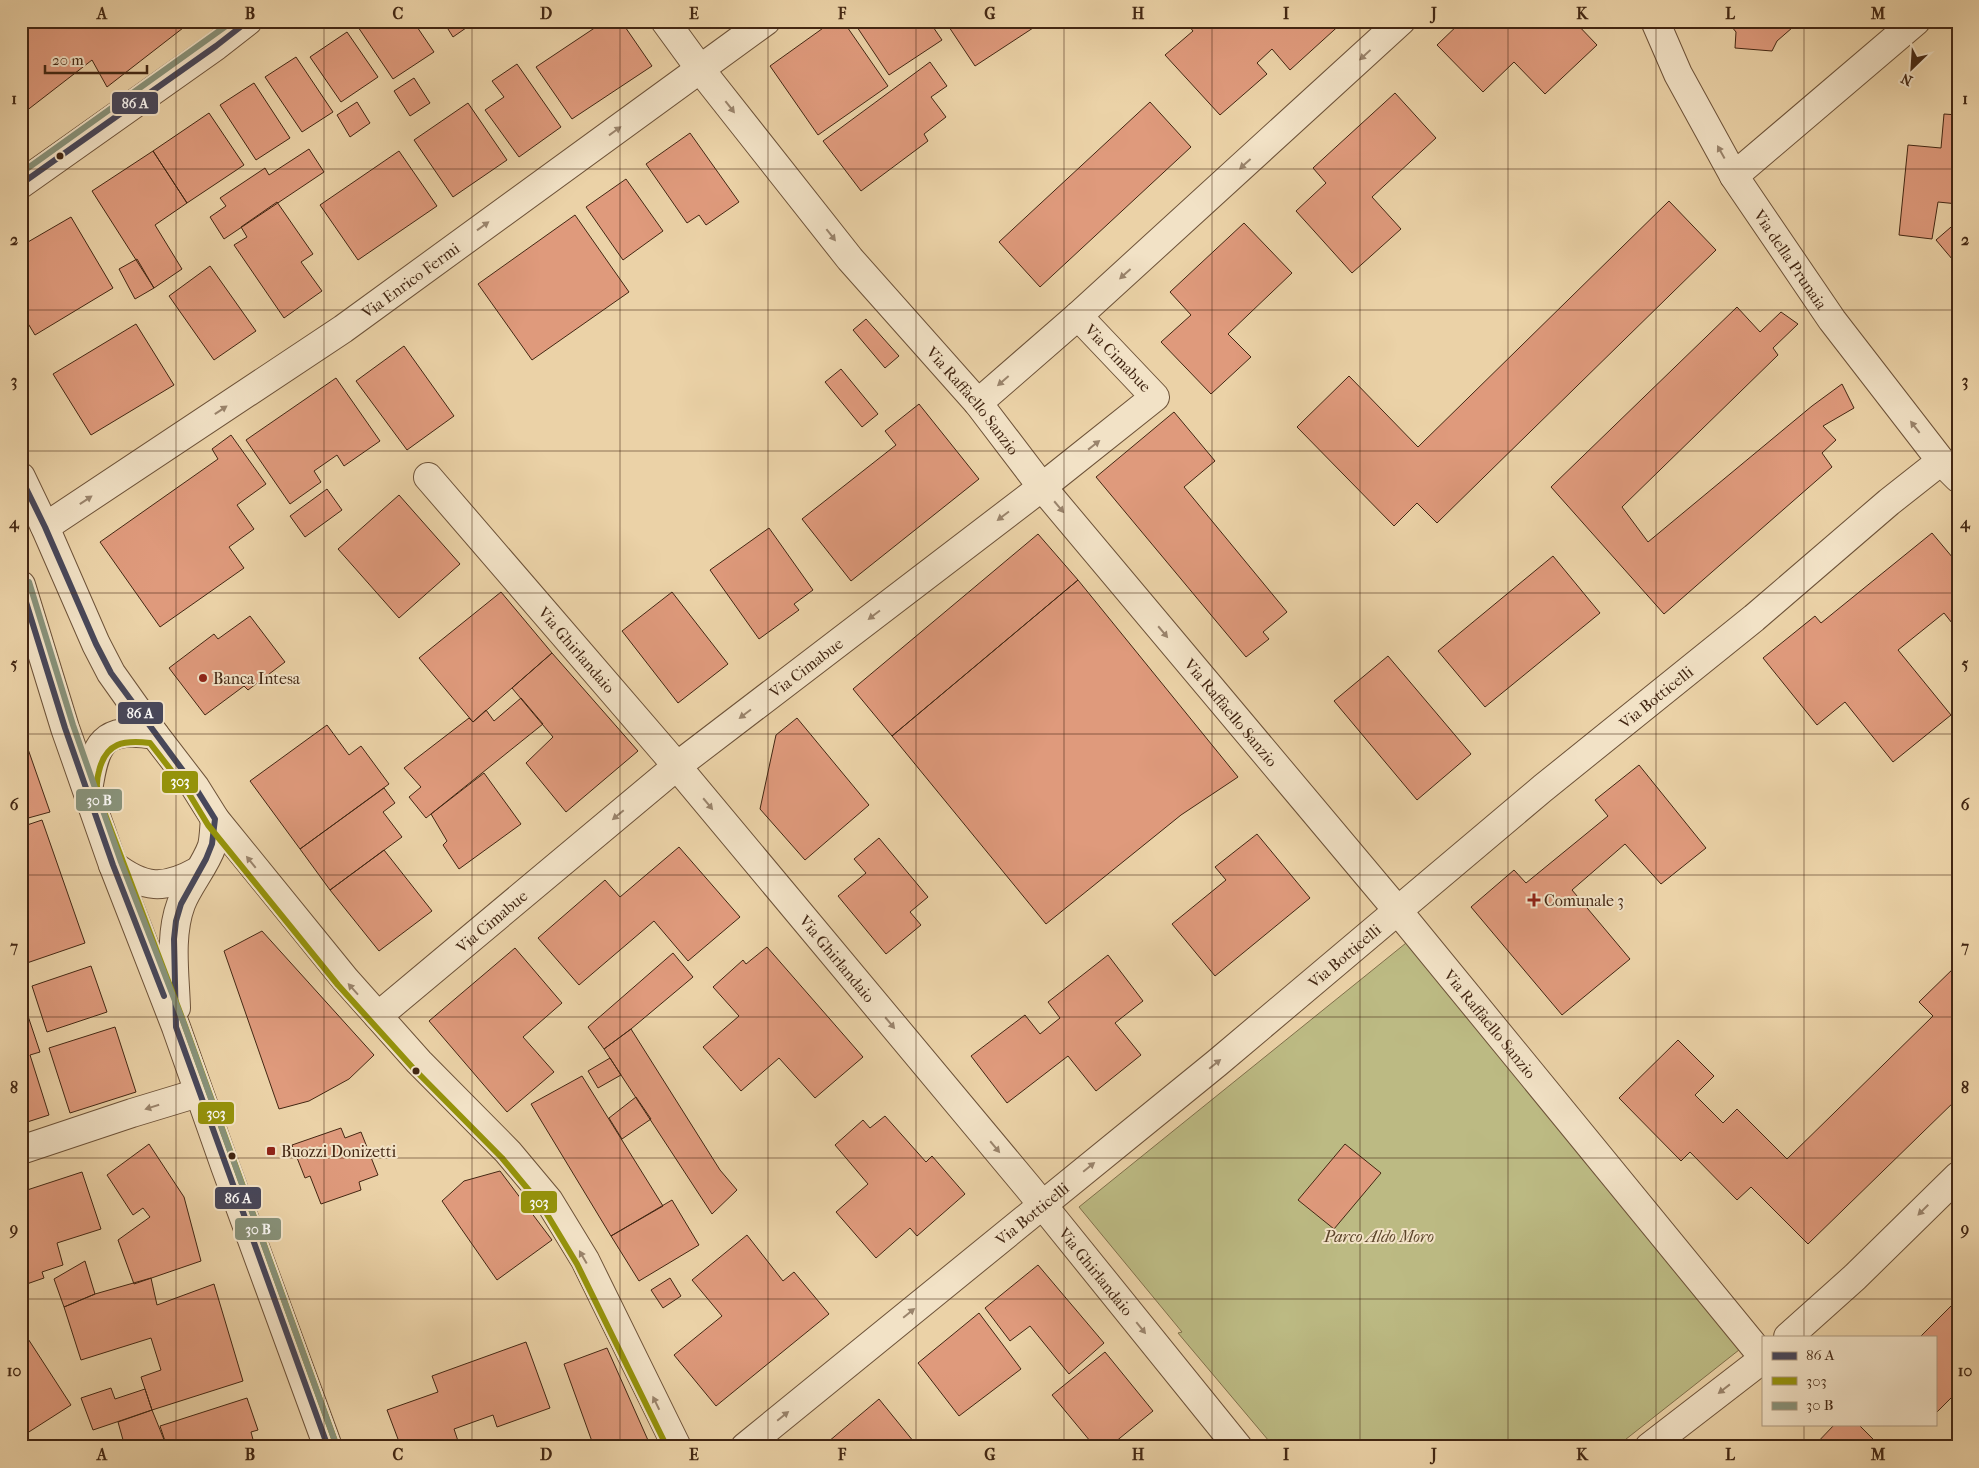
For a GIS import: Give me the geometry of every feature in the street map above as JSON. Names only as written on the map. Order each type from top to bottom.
[{"type":"street","points":[[21,184],[216,46],[248,21]]},
{"type":"street","name":"Via Raffaello Sanzio","points":[[665,21],[700,69],[850,259],[978,403],[1042,487],[1398,911],[1762,1357]]},
{"type":"street","name":"Via Enrico Fermi","points":[[45,527],[343,329],[766,21]]},
{"type":"street","name":"Via Cimabue","points":[[978,403],[1078,316],[1400,21]]},
{"type":"street","name":"Via della Prunaia","points":[[1655,21],[1678,74],[1734,176],[1832,320],[1950,470]]},
{"type":"street","points":[[1734,176],[1916,21]]},
{"type":"street","name":"Via Cimabue","points":[[378,1016],[677,766],[1042,487],[1155,397],[1078,316]]},
{"type":"street","name":"Via Botticelli","points":[[745,1447],[1217,1063],[1543,788],[1754,618],[1889,502],[1950,470]]},
{"type":"street","points":[[21,477],[96,644],[111,673],[155,735],[195,786],[215,819],[345,979],[419,1062],[508,1152],[549,1201],[585,1260],[677,1447]]},
{"type":"street","name":"Via Ghirlandaio","points":[[428,477],[677,766],[1042,1205],[1238,1447]]},
{"type":"street","points":[[21,585],[65,728],[113,865],[176,1027],[198,1093],[328,1447]]},
{"type":"street","points":[[88,791],[93,762],[98,748],[104,741],[120,734],[142,733],[155,735]]},
{"type":"street","points":[[176,1027],[174,939],[176,921],[181,904],[206,859],[212,844],[215,819]]},
{"type":"street","points":[[113,865],[127,876],[153,885],[167,885],[183,880],[198,871]]},
{"type":"street","points":[[21,1150],[198,1093]]},
{"type":"street","points":[[1789,1336],[1855,1277],[1958,1176]]},
{"type":"street","points":[[1649,1447],[1762,1359]]},
{"type":"green space","name":"Parco Aldo Moro","points":[[1411,939],[1744,1346],[1616,1447],[1274,1447],[1178,1333],[1182,1332],[1079,1207]]},
{"type":"building","points":[[21,21],[178,21],[183,28],[107,87],[92,60],[21,115]]},
{"type":"building","points":[[360,21],[413,21],[434,52],[393,79],[356,24]]},
{"type":"building","points":[[443,21],[476,21],[453,37]]},
{"type":"building","points":[[605,21],[621,21],[652,66],[572,119],[536,67]]},
{"type":"building","points":[[833,21],[843,21],[888,86],[818,135],[770,66]]},
{"type":"building","points":[[853,21],[929,21],[942,40],[889,75]]},
{"type":"building","points":[[945,21],[1028,21],[1033,28],[975,66]]},
{"type":"building","points":[[1185,21],[1344,21],[1290,70],[1272,49],[1257,63],[1267,74],[1220,115],[1165,55],[1193,31]]},
{"type":"building","points":[[1462,21],[1574,21],[1597,45],[1545,94],[1514,62],[1483,92],[1437,45]]},
{"type":"building","points":[[1727,21],[1800,21],[1777,41],[1772,51],[1735,48],[1736,32]]},
{"type":"building","points":[[347,32],[378,77],[341,102],[310,57]]},
{"type":"building","points":[[296,57],[333,112],[302,132],[265,77]]},
{"type":"building","points":[[930,62],[947,86],[931,97],[946,117],[924,134],[928,141],[861,191],[823,141]]},
{"type":"building","points":[[517,64],[561,127],[519,157],[485,110],[504,97],[492,81]]},
{"type":"building","points":[[414,78],[430,103],[410,116],[394,91]]},
{"type":"building","points":[[254,83],[290,138],[256,160],[220,105]]},
{"type":"building","points":[[1395,93],[1436,138],[1372,197],[1401,229],[1352,273],[1296,211],[1326,183],[1313,168]]},
{"type":"building","points":[[357,102],[370,123],[350,137],[337,115]]},
{"type":"building","points":[[1150,102],[1191,147],[1040,287],[999,242]]},
{"type":"building","points":[[468,103],[507,160],[453,197],[414,140]]},
{"type":"building","points":[[209,113],[244,165],[187,203],[153,151]]},
{"type":"building","points":[[1944,114],[1958,115],[1958,204],[1938,202],[1932,239],[1899,235],[1908,145],[1941,148]]},
{"type":"building","points":[[690,133],[739,202],[706,225],[699,215],[687,223],[646,164]]},
{"type":"building","points":[[309,149],[324,172],[224,239],[210,217],[226,206],[220,198],[265,168],[269,175]]},
{"type":"building","points":[[153,151],[187,203],[155,225],[182,269],[154,288],[92,191]]},
{"type":"building","points":[[399,151],[437,206],[358,260],[320,205]]},
{"type":"building","points":[[626,179],[663,231],[623,260],[586,207]]},
{"type":"building","points":[[1669,201],[1716,250],[1437,523],[1417,503],[1394,526],[1297,427],[1349,376],[1418,447]]},
{"type":"building","points":[[277,202],[313,254],[301,262],[322,291],[284,318],[234,245],[247,237],[241,227]]},
{"type":"building","points":[[575,215],[629,292],[532,360],[478,284]]},
{"type":"building","points":[[71,217],[113,288],[35,335],[21,312],[21,246]]},
{"type":"building","points":[[1958,221],[1958,266],[1936,240]]},
{"type":"building","points":[[1244,223],[1292,273],[1228,334],[1251,357],[1211,394],[1161,342],[1191,315],[1170,292]]},
{"type":"building","points":[[137,259],[154,288],[135,299],[119,269]]},
{"type":"building","points":[[210,266],[256,331],[214,360],[169,296]]},
{"type":"building","points":[[1737,307],[1760,332],[1781,312],[1798,324],[1773,348],[1778,355],[1622,507],[1648,542],[1812,406],[1842,384],[1854,408],[1823,426],[1836,440],[1822,453],[1832,467],[1664,614],[1551,487]]},
{"type":"building","points":[[866,319],[899,356],[885,368],[853,330]]},
{"type":"building","points":[[136,324],[174,385],[91,435],[53,374]]},
{"type":"building","points":[[404,346],[454,416],[407,450],[356,381]]},
{"type":"building","points":[[841,369],[878,414],[862,427],[825,382]]},
{"type":"building","points":[[336,378],[380,441],[344,466],[337,455],[314,471],[321,482],[290,504],[246,440]]},
{"type":"building","points":[[919,404],[979,479],[851,581],[802,519],[896,445],[885,431]]},
{"type":"building","points":[[1174,412],[1215,461],[1184,487],[1287,612],[1263,632],[1269,639],[1246,657],[1096,477]]},
{"type":"building","points":[[231,435],[266,484],[237,505],[254,529],[229,547],[244,568],[160,627],[100,542],[218,459],[212,449]]},
{"type":"building","points":[[327,489],[342,510],[305,537],[290,516]]},
{"type":"building","points":[[399,495],[460,564],[399,618],[338,549]]},
{"type":"building","points":[[769,528],[813,590],[794,604],[799,610],[759,639],[710,570]]},
{"type":"building","points":[[1932,533],[1958,564],[1958,619],[1952,623],[1944,613],[1898,650],[1951,715],[1893,762],[1845,702],[1817,725],[1763,658],[1815,616],[1821,623]]},
{"type":"building","points":[[1038,534],[1078,580],[892,736],[853,689]]},
{"type":"building","points":[[1553,556],[1600,613],[1485,707],[1438,651]]},
{"type":"building","points":[[1078,580],[1238,777],[1181,815],[1046,924],[892,736]]},
{"type":"building","points":[[501,592],[552,653],[473,722],[419,658]]},
{"type":"building","points":[[672,592],[728,664],[678,703],[622,631]]},
{"type":"building","points":[[250,616],[285,662],[248,690],[244,686],[205,715],[169,668],[214,634],[218,639]]},
{"type":"building","points":[[552,653],[638,751],[566,812],[526,763],[553,737],[512,688]]},
{"type":"building","points":[[1388,656],[1471,754],[1417,800],[1334,701]]},
{"type":"building","points":[[521,698],[543,724],[426,818],[409,797],[421,787],[404,768],[469,718],[473,722],[486,710],[494,721]]},
{"type":"building","points":[[797,718],[869,805],[805,860],[760,809],[776,735]]},
{"type":"building","points":[[327,725],[349,755],[361,746],[389,784],[300,849],[250,781]]},
{"type":"building","points":[[21,729],[50,812],[21,820]]},
{"type":"building","points":[[1639,765],[1706,848],[1661,884],[1625,844],[1572,890],[1630,959],[1562,1015],[1471,907],[1514,870],[1526,883],[1608,816],[1595,800]]},
{"type":"building","points":[[484,773],[521,824],[459,869],[443,845],[447,841],[431,814]]},
{"type":"building","points":[[384,788],[395,803],[383,812],[402,837],[330,890],[300,849]]},
{"type":"building","points":[[42,820],[85,943],[21,965],[21,827]]},
{"type":"building","points":[[1257,834],[1310,898],[1215,976],[1172,924],[1226,880],[1215,867]]},
{"type":"building","points":[[879,838],[928,897],[910,912],[921,925],[886,954],[838,896],[866,873],[854,859]]},
{"type":"building","points":[[679,847],[740,917],[688,961],[654,921],[579,985],[538,938],[605,880],[620,897]]},
{"type":"building","points":[[384,850],[432,911],[379,951],[330,890]]},
{"type":"building","points":[[262,931],[374,1055],[349,1079],[309,1101],[279,1109],[224,951]]},
{"type":"building","points":[[767,947],[863,1057],[815,1098],[779,1058],[741,1091],[703,1047],[739,1016],[713,987],[743,960],[746,964]]},
{"type":"building","points":[[515,948],[562,1003],[523,1037],[554,1072],[507,1112],[429,1021]]},
{"type":"building","points":[[673,953],[693,977],[604,1049],[588,1027]]},
{"type":"building","points":[[1108,955],[1143,1001],[1115,1023],[1141,1055],[1096,1091],[1068,1056],[1007,1103],[971,1056],[1025,1015],[1040,1034],[1060,1018],[1048,1002]]},
{"type":"building","points":[[1958,964],[1958,1098],[1808,1244],[1751,1187],[1737,1200],[1690,1152],[1681,1161],[1619,1098],[1678,1040],[1714,1076],[1695,1095],[1723,1123],[1737,1109],[1787,1159],[1933,1016],[1919,1002]]},
{"type":"building","points":[[91,966],[107,1012],[47,1032],[32,986]]},
{"type":"building","points":[[21,995],[40,1052],[30,1055],[49,1115],[21,1124]]},
{"type":"building","points":[[115,1027],[136,1092],[70,1113],[49,1048]]},
{"type":"building","points":[[631,1029],[720,1170],[737,1190],[712,1214],[604,1049]]},
{"type":"building","points":[[610,1058],[621,1075],[598,1088],[588,1071]]},
{"type":"building","points":[[582,1076],[663,1206],[611,1236],[531,1104]]},
{"type":"building","points":[[636,1097],[651,1119],[622,1139],[609,1118]]},
{"type":"building","points":[[885,1116],[926,1162],[932,1156],[965,1194],[917,1236],[910,1228],[876,1258],[836,1212],[868,1184],[835,1145],[863,1120],[870,1128]]},
{"type":"building","points":[[341,1128],[345,1138],[361,1132],[378,1175],[359,1182],[361,1190],[321,1204],[310,1176],[305,1178],[292,1145]]},
{"type":"building","points":[[149,1144],[184,1197],[201,1261],[134,1284],[118,1240],[150,1217],[143,1208],[133,1215],[107,1175]]},
{"type":"building","points":[[1345,1144],[1381,1173],[1334,1229],[1298,1200]]},
{"type":"building","points":[[500,1171],[552,1240],[497,1280],[442,1201],[464,1181]]},
{"type":"building","points":[[82,1172],[101,1229],[57,1243],[63,1265],[42,1272],[44,1278],[21,1286],[21,1192]]},
{"type":"building","points":[[672,1200],[699,1245],[639,1281],[611,1236]]},
{"type":"building","points":[[747,1235],[783,1281],[794,1272],[829,1314],[716,1406],[674,1355],[722,1316],[692,1280]]},
{"type":"building","points":[[85,1261],[95,1294],[64,1307],[54,1279]]},
{"type":"building","points":[[1038,1265],[1104,1343],[1069,1374],[1030,1326],[1010,1341],[985,1308]]},
{"type":"building","points":[[151,1278],[157,1305],[214,1284],[243,1381],[152,1410],[141,1377],[161,1370],[151,1338],[81,1360],[64,1307],[95,1294]]},
{"type":"building","points":[[670,1278],[681,1296],[663,1308],[651,1290]]},
{"type":"building","points":[[1958,1299],[1958,1391],[1936,1413],[1936,1336],[1921,1336]]},
{"type":"building","points":[[979,1313],[1021,1369],[959,1416],[918,1363]]},
{"type":"building","points":[[21,1328],[71,1405],[21,1437]]},
{"type":"building","points":[[526,1342],[550,1408],[497,1427],[493,1415],[454,1429],[460,1447],[401,1447],[387,1410],[438,1392],[432,1376]]},
{"type":"building","points":[[607,1348],[651,1447],[594,1447],[564,1364]]},
{"type":"building","points":[[1105,1352],[1153,1411],[1109,1447],[1095,1447],[1052,1395]]},
{"type":"building","points":[[111,1388],[115,1399],[145,1389],[152,1410],[93,1430],[81,1398]]},
{"type":"building","points":[[247,1398],[258,1430],[251,1432],[255,1447],[167,1447],[160,1426]]},
{"type":"building","points":[[879,1399],[918,1447],[822,1447]]},
{"type":"building","points":[[152,1410],[167,1447],[125,1447],[118,1422]]},
{"type":"building","points":[[1833,1426],[1860,1426],[1881,1447],[1813,1447]]},
{"type":"transit line","points":[[21,173],[233,21]]},
{"type":"transit line","points":[[21,184],[216,46],[248,21]]},
{"type":"transit line","points":[[21,478],[111,673],[195,787],[215,819],[212,844],[206,859],[181,904],[176,921],[174,939],[176,1027],[328,1447]]},
{"type":"transit line","points":[[29,582],[73,725],[121,862],[184,1024],[336,1444]]},
{"type":"transit line","points":[[21,586],[65,728],[113,865],[164,996]]},
{"type":"transit line","name":"303","points":[[336,1444],[181,1015],[99,797],[97,782],[102,761],[106,754],[117,745],[132,742],[150,743],[188,792],[208,825],[338,985],[413,1068],[502,1158],[542,1206],[577,1264],[667,1447]]},
{"type":"place","name":"Banca Intesa","points":[[203,678]]},
{"type":"place","name":"Comunale 3","points":[[1534,900]]},
{"type":"place","name":"Buozzi Donizetti","points":[[271,1151]]}]
